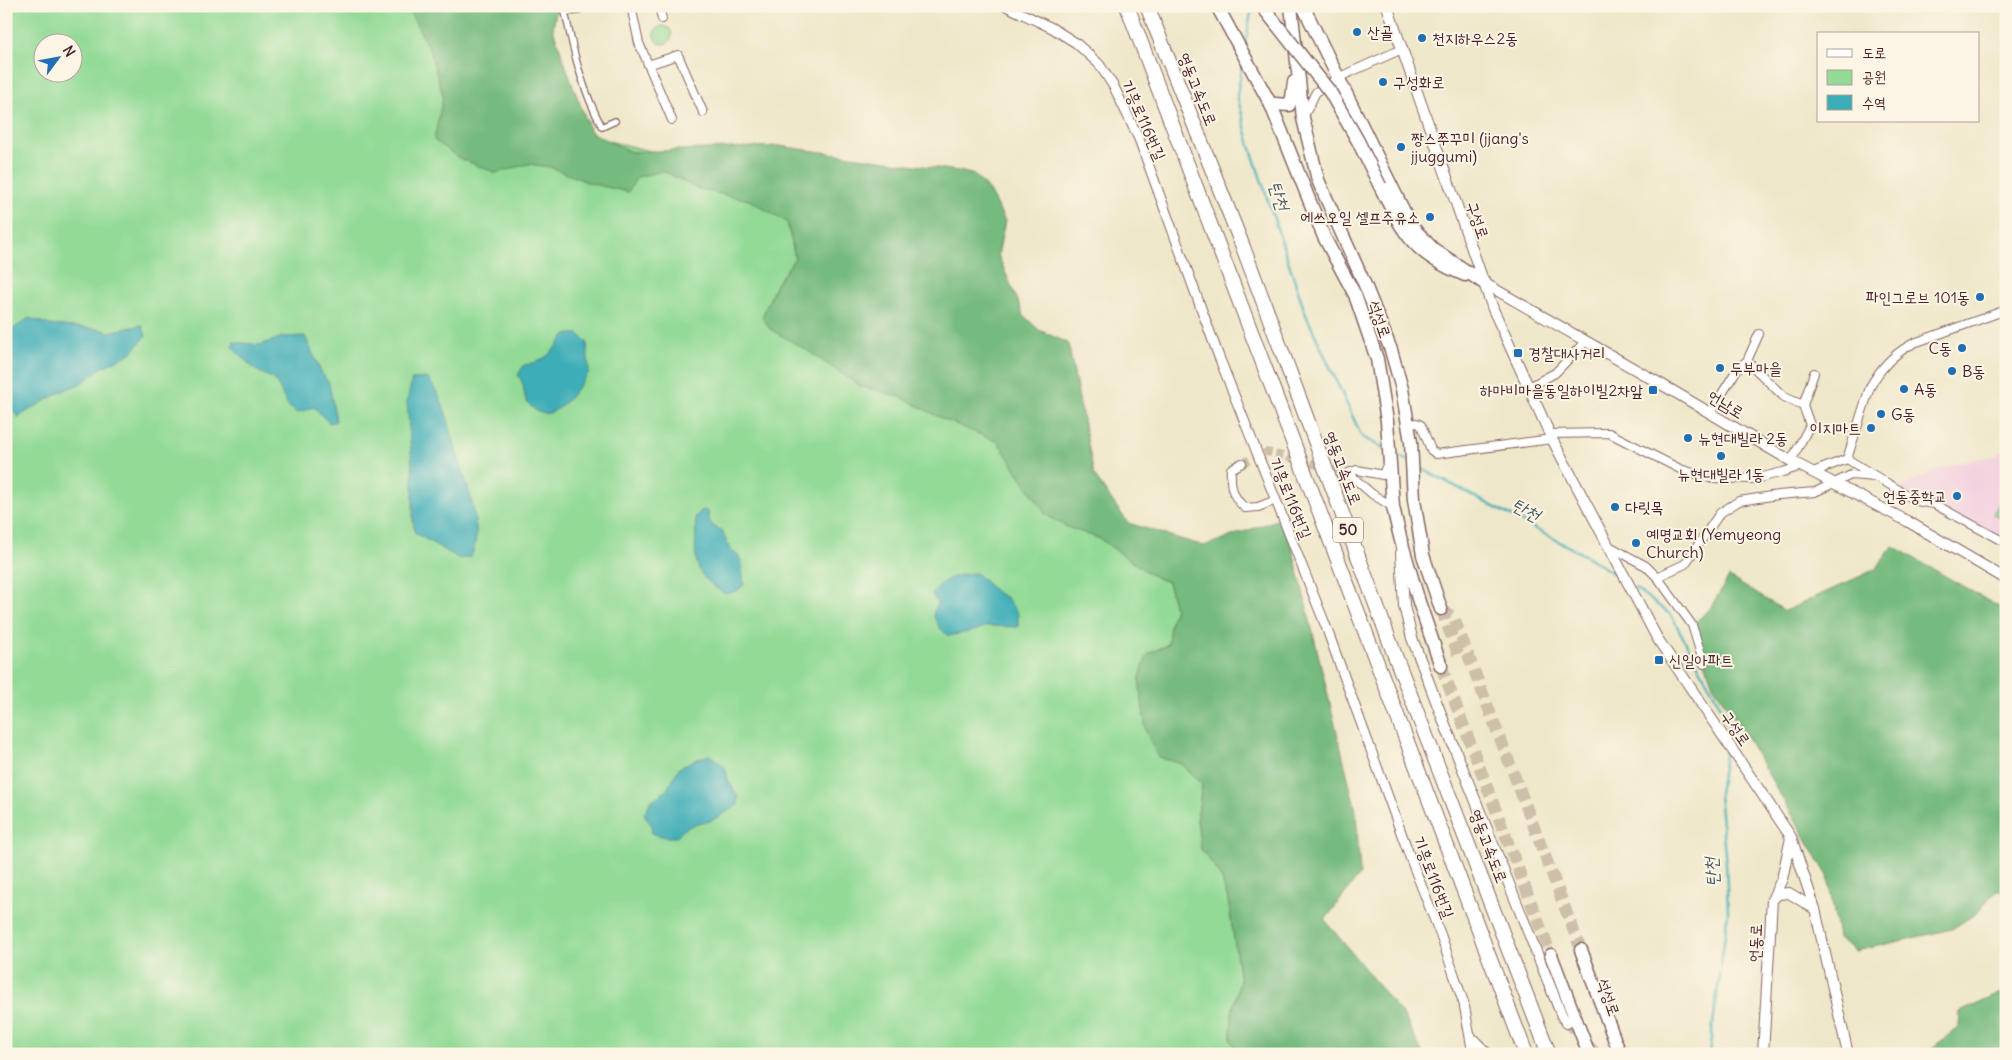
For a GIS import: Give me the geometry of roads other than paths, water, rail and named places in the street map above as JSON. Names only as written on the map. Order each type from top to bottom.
[{"type":"highway","name":"50","points":[[1127,6],[1526,1054]]},
{"type":"highway","name":"영동고속도로","points":[[1147,6],[1243,247],[1394,653],[1549,1054]]},
{"type":"highway","name":"석성로","points":[[1217,6],[1228,30],[1271,106],[1324,237],[1355,295],[1377,359],[1387,429],[1393,501],[1400,537],[1419,602],[1441,666]]},
{"type":"highway","points":[[1262,6],[1330,92],[1358,141],[1398,222],[1417,248],[1441,266],[1484,283]]},
{"type":"highway","name":"석성로","points":[[1291,6],[1303,118],[1318,180],[1365,285],[1391,350],[1411,442],[1414,500],[1423,555],[1440,610]]},
{"type":"highway","points":[[1303,6],[1411,226],[1433,249],[1484,283]]},
{"type":"highway","points":[[1271,106],[1275,104],[1289,105],[1292,98],[1297,62]]},
{"type":"highway","name":"석성로","points":[[1612,1054],[1578,951],[1620,1054]]},
{"type":"highway","points":[[1552,955],[1589,1054]]},
{"type":"main road","name":"구성로","points":[[1387,6],[1484,283],[1551,436],[1657,638],[1774,809],[1791,837],[1815,908],[1848,1054]]},
{"type":"main road","name":"언남로","points":[[1484,283],[1796,463],[1907,521],[2006,579]]},
{"type":"main road","points":[[1400,537],[1404,606],[1412,638],[1554,997],[1567,1023]]},
{"type":"main road","name":"언동로","points":[[1763,1054],[1772,900],[1782,879],[1791,837]]},
{"type":"main road","points":[[1772,900],[1778,894],[1789,893],[1815,908]]},
{"type":"street","points":[[631,6],[638,43],[672,120]]},
{"type":"street","points":[[659,6],[662,19]]},
{"type":"street","name":"기흥로116번길","points":[[1006,6],[1052,28],[1076,43],[1099,64],[1114,87],[1139,139],[1219,357],[1325,624],[1410,857],[1441,936],[1464,1004],[1473,1054]]},
{"type":"street","points":[[578,11],[565,9],[582,83],[602,127],[615,120]]},
{"type":"street","points":[[1303,118],[1316,92],[1339,78],[1402,49]]},
{"type":"street","points":[[648,65],[678,56],[703,112]]},
{"type":"street","points":[[1847,459],[1870,387],[1876,376],[1892,358],[1914,343],[2006,310]]},
{"type":"street","points":[[1710,413],[1738,368],[1747,361],[1759,334]]},
{"type":"street","points":[[1529,387],[1555,373],[1586,342]]},
{"type":"street","points":[[1747,361],[1784,397],[1803,405]]},
{"type":"street","points":[[1408,424],[1418,424],[1421,426],[1431,450],[1436,454],[1551,436],[1609,433],[1680,469],[1709,478],[1754,479],[1796,463],[1810,425],[1803,405],[1814,373]]},
{"type":"street","points":[[1813,472],[1847,459]]},
{"type":"street","points":[[1847,459],[1917,501],[1934,504],[2006,543]]},
{"type":"street","points":[[1242,463],[1231,469],[1232,492],[1237,501],[1246,508],[1258,507],[1276,500]]},
{"type":"street","points":[[1386,467],[1383,475],[1357,470],[1348,473],[1372,494],[1393,501]]},
{"type":"street","points":[[1656,576],[1685,564],[1720,513],[1739,501],[1815,492],[1851,475],[1876,477]]},
{"type":"street","points":[[1607,544],[1646,566],[1656,576],[1692,625],[1704,664]]},
{"type":"street","points":[[1470,1035],[1489,1054]]},
{"type":"water","points":[[29,318],[50,325],[99,329],[109,332],[142,325],[146,336],[131,353],[103,367],[80,384],[60,392],[18,417],[9,405],[6,388],[6,339],[13,329]]},
{"type":"water","points":[[566,334],[579,334],[587,342],[589,372],[572,394],[557,409],[549,413],[541,413],[534,409],[527,401],[518,375],[524,365],[532,364],[548,355]]},
{"type":"water","points":[[305,336],[321,372],[329,383],[336,421],[329,423],[314,407],[297,413],[288,406],[275,380],[254,369],[232,347],[234,342],[260,345],[282,337]]},
{"type":"water","points":[[427,378],[444,407],[472,501],[476,534],[475,546],[471,557],[460,559],[415,533],[407,402],[412,379]]},
{"type":"water","points":[[702,510],[708,511],[711,524],[722,530],[730,550],[738,555],[741,561],[744,585],[737,591],[725,594],[704,577],[699,569],[696,561],[695,517]]},
{"type":"water","points":[[976,573],[996,592],[1007,598],[1018,614],[1018,627],[988,626],[948,636],[940,628],[933,615],[937,603],[932,594],[941,584],[951,578],[963,574]]},
{"type":"water","points":[[710,755],[725,767],[729,782],[738,796],[738,805],[710,821],[688,827],[677,837],[665,837],[651,833],[652,826],[644,814],[652,800],[666,791],[679,768],[694,760]]},
{"type":"waterway","name":"탄천","points":[[1245,47],[1252,6]]},
{"type":"waterway","name":"탄천","points":[[1243,62],[1237,95],[1250,146],[1306,315],[1362,437],[1385,449]]},
{"type":"waterway","name":"탄천","points":[[1395,454],[1408,461]]},
{"type":"waterway","name":"탄천","points":[[1417,466],[1588,557],[1622,579]]},
{"type":"waterway","name":"탄천","points":[[1635,588],[1671,615],[1729,722],[1727,737]]},
{"type":"waterway","name":"탄천","points":[[1709,1054],[1728,912],[1726,863],[1719,794],[1726,747]]},
{"type":"tunnel","points":[[1242,463],[1267,452],[1348,473]]},
{"type":"tunnel","points":[[1441,609],[1454,618],[1581,950]]},
{"type":"tunnel","points":[[1441,609],[1459,656]]},
{"type":"tunnel","points":[[1441,666],[1551,955]]},
{"type":"tunnel","points":[[1567,1023],[1598,1054]]},
{"type":"place","name":"산골","points":[[1357,32]]},
{"type":"place","name":"천지하우스2동","points":[[1422,38]]},
{"type":"place","name":"구성화로","points":[[1383,82]]},
{"type":"place","name":"짱스쭈꾸미 (jjang's jjuggumi)","points":[[1401,147]]},
{"type":"place","name":"에쓰오일 셀프주유소","points":[[1430,217]]},
{"type":"place","name":"파인그로브 101동","points":[[1980,297]]},
{"type":"place","name":"C동","points":[[1962,348]]},
{"type":"place","name":"경찰대사거리","points":[[1518,353]]},
{"type":"place","name":"두부마을","points":[[1720,368]]},
{"type":"place","name":"B동","points":[[1952,371]]},
{"type":"place","name":"A동","points":[[1904,389]]},
{"type":"place","name":"하마비마을동일하이빌2차앞","points":[[1653,390]]},
{"type":"place","name":"G동","points":[[1881,414]]},
{"type":"place","name":"이지마트","points":[[1871,428]]},
{"type":"place","name":"뉴현대빌라 2동","points":[[1688,438]]},
{"type":"place","name":"뉴현대빌라 1동","points":[[1721,456]]},
{"type":"place","name":"언동중학교","points":[[1957,496]]},
{"type":"place","name":"다릿목","points":[[1615,507]]},
{"type":"place","name":"예명교회 (Yemyeong Church)","points":[[1636,543]]},
{"type":"place","name":"신일아파트","points":[[1659,660]]}]
